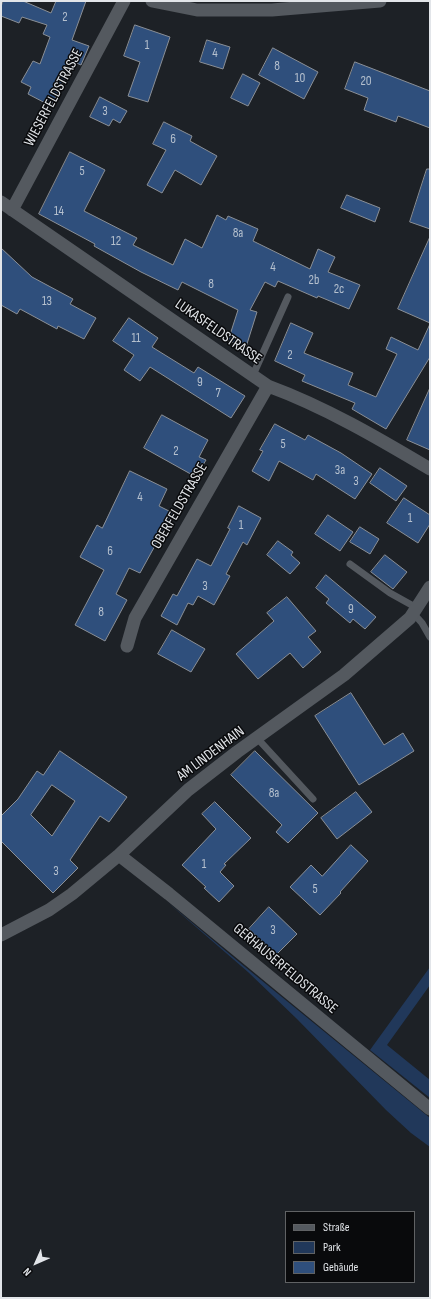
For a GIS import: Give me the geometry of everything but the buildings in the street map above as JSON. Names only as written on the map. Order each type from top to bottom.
[{"type":"street","name":"WIESERFELDSTRASSE","points":[[12,210],[124,1]]},
{"type":"street","points":[[152,1],[197,10],[272,10],[380,1]]},
{"type":"street","name":"LUKASFELDSTRASSE","points":[[1,202],[268,386],[298,397],[362,429],[430,469]]},
{"type":"street","name":"OBERFELDSTRASSE","points":[[127,646],[135,618],[268,386]]},
{"type":"street","name":"AM LINDENHAIN","points":[[1,935],[49,910],[72,894],[118,855],[188,790],[237,752],[344,675],[410,618],[430,587]]},
{"type":"street","name":"GERHAUSERFELDSTRASSE","points":[[118,855],[169,894],[430,1109]]},
{"type":"lane","points":[[252,375],[288,297]]},
{"type":"lane","points":[[350,564],[415,610],[430,637]]},
{"type":"lane","points":[[257,738],[313,799]]},
{"type":"green space","points":[[166,901],[430,1118],[430,1147],[411,1133],[386,1110],[297,1019],[248,972]]},
{"type":"green space","points":[[430,967],[430,985],[387,1045],[430,1080],[430,1098],[370,1050]]}]
